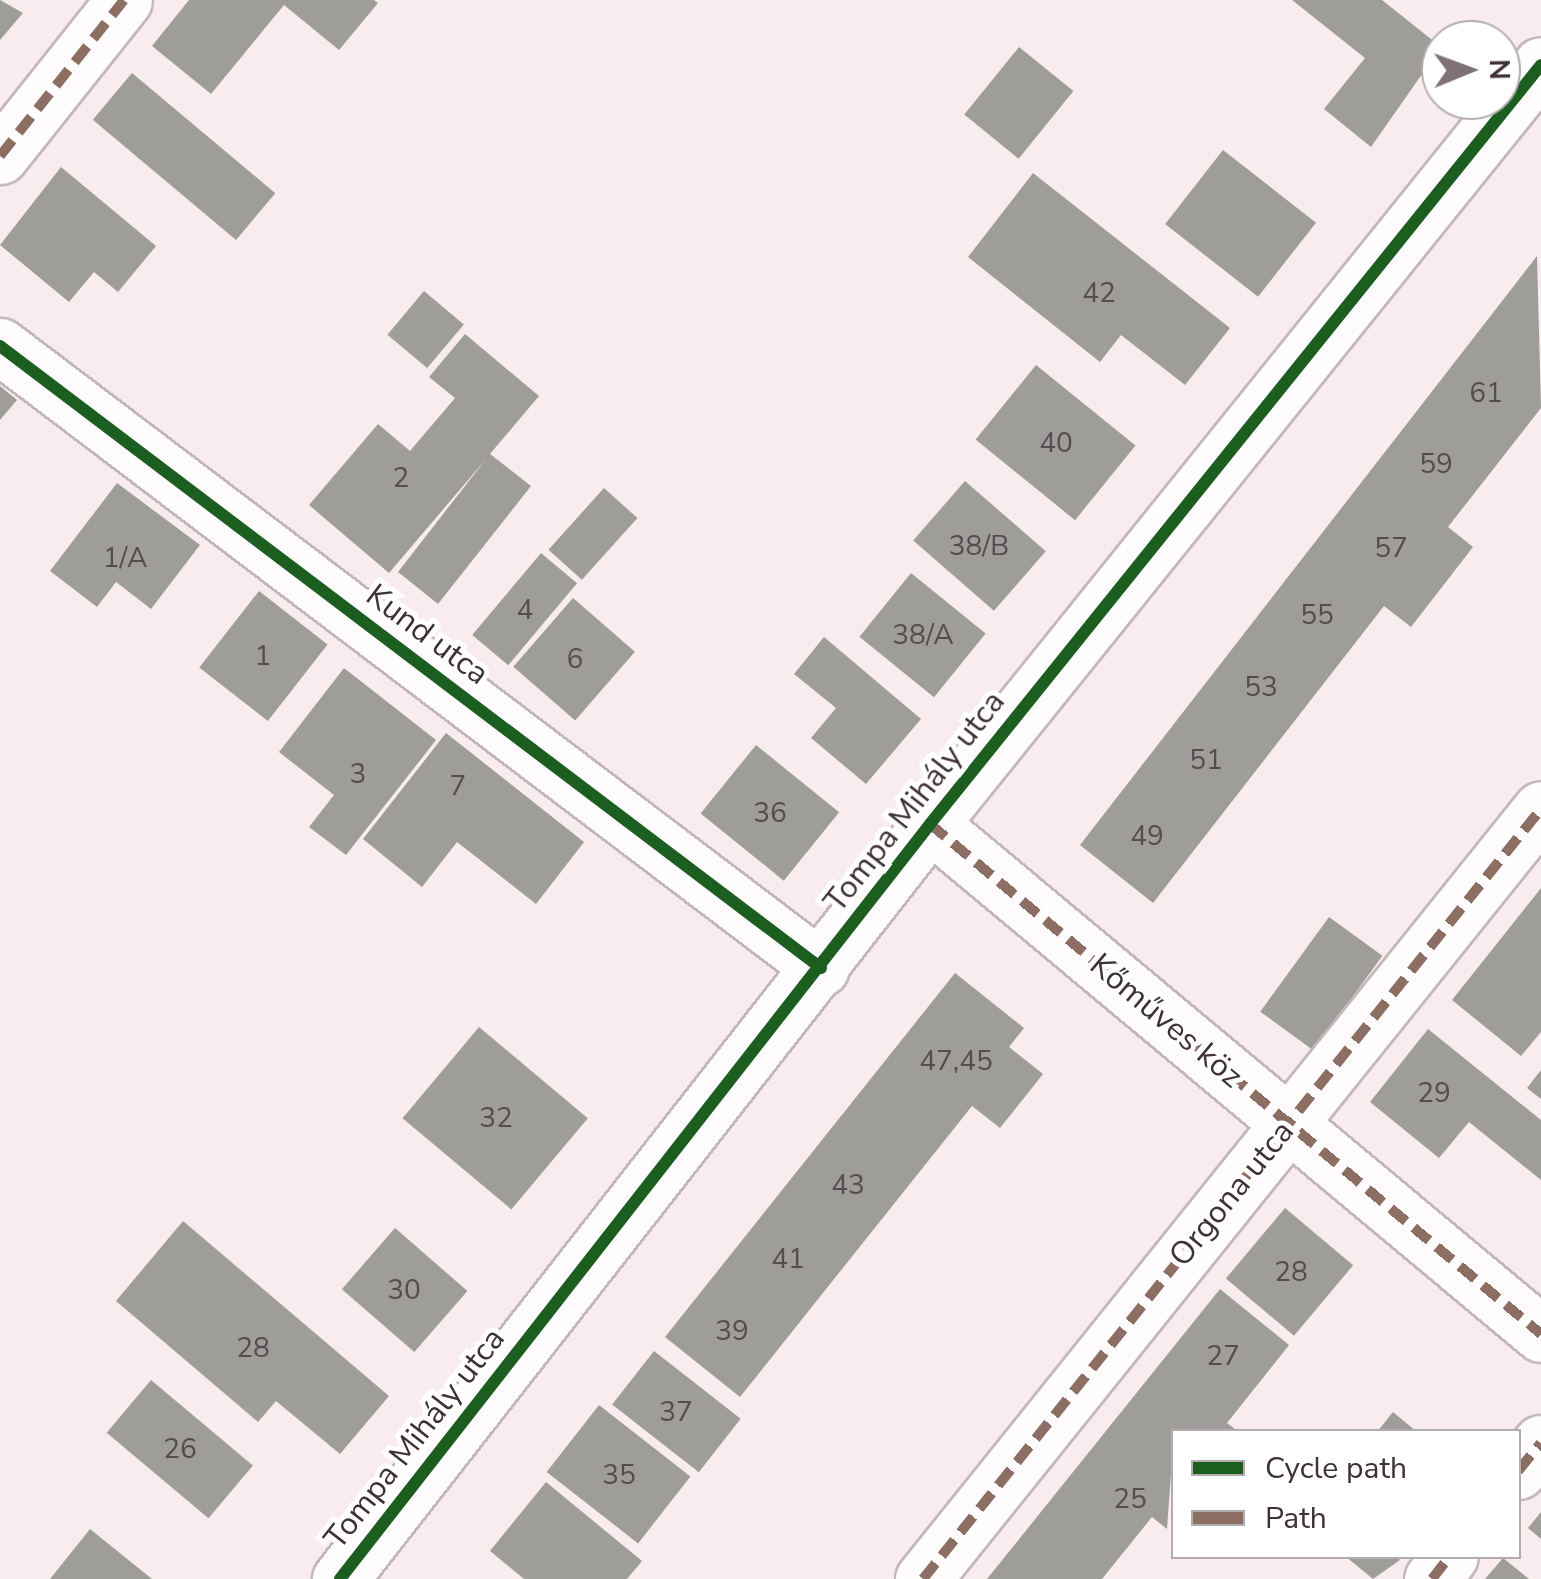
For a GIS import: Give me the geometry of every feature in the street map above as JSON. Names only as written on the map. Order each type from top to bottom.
[{"type":"street","points":[[0,156],[124,0]]},
{"type":"street","name":"Tompa Mihály utca","points":[[340,1579],[930,824],[1541,66]]},
{"type":"street","name":"Kund utca","points":[[0,346],[821,968]]},
{"type":"street","name":"Orgona utca","points":[[923,1579],[1541,809]]},
{"type":"street","name":"Kőműves köz","points":[[930,824],[1541,1334]]},
{"type":"street","points":[[1521,1467],[1541,1443]]},
{"type":"street","points":[[1432,1579],[1448,1559]]},
{"type":"building","points":[[0,0],[23,13],[0,40]]},
{"type":"building","points":[[189,0],[378,3],[339,50],[284,5],[211,94],[152,46]]},
{"type":"building","points":[[1292,0],[1382,0],[1421,31],[1421,76],[1371,147],[1324,109],[1365,58]]},
{"type":"building","points":[[1019,47],[1073,91],[1019,159],[964,115]]},
{"type":"building","points":[[132,73],[275,193],[236,240],[93,120]]},
{"type":"building","points":[[1223,150],[1316,223],[1258,297],[1165,224]]},
{"type":"building","points":[[61,167],[156,246],[118,292],[94,272],[69,302],[0,245]]},
{"type":"building","points":[[1033,173],[1230,328],[1185,385],[1121,335],[1100,362],[968,257]]},
{"type":"building","points":[[1537,256],[1541,408],[1448,527],[1473,547],[1411,627],[1384,606],[1153,903],[1080,845]]},
{"type":"building","points":[[424,291],[464,324],[427,368],[387,335]]},
{"type":"building","points":[[465,334],[539,396],[490,454],[531,486],[438,604],[398,572],[486,459],[389,573],[309,505],[378,424],[410,451],[455,398],[429,377]]},
{"type":"building","points":[[1036,365],[1135,446],[1075,520],[976,440]]},
{"type":"building","points":[[0,386],[17,400],[0,420]]},
{"type":"building","points":[[965,481],[1046,551],[994,611],[913,541]]},
{"type":"building","points":[[117,483],[200,545],[151,609],[116,582],[97,607],[50,571]]},
{"type":"building","points":[[604,488],[637,518],[582,580],[548,550]]},
{"type":"building","points":[[541,553],[577,583],[508,665],[472,635]]},
{"type":"building","points":[[911,573],[986,633],[934,697],[859,637]]},
{"type":"building","points":[[259,591],[328,645],[268,721],[199,667]]},
{"type":"building","points":[[573,598],[635,652],[575,720],[513,667]]},
{"type":"building","points":[[824,637],[921,719],[866,784],[811,738],[836,708],[794,674]]},
{"type":"building","points":[[344,668],[436,740],[346,855],[309,827],[334,795],[279,752]]},
{"type":"building","points":[[446,733],[584,842],[536,904],[457,842],[422,887],[363,839]]},
{"type":"building","points":[[756,745],[839,812],[784,881],[701,813]]},
{"type":"building","points":[[1541,888],[1541,1032],[1521,1056],[1452,1000]]},
{"type":"building","points":[[1329,917],[1382,956],[1314,1050],[1260,1012]]},
{"type":"building","points":[[955,973],[1024,1028],[1009,1047],[1043,1074],[1000,1128],[972,1106],[740,1397],[665,1337]]},
{"type":"building","points":[[479,1027],[588,1118],[511,1209],[403,1118]]},
{"type":"building","points":[[1428,1029],[1541,1120],[1541,1180],[1469,1122],[1439,1158],[1370,1102]]},
{"type":"building","points":[[1541,1070],[1541,1099],[1527,1088]]},
{"type":"building","points":[[1285,1208],[1353,1265],[1294,1336],[1226,1278]]},
{"type":"building","points":[[183,1221],[389,1396],[340,1454],[276,1401],[258,1422],[116,1301]]},
{"type":"building","points":[[395,1228],[467,1291],[414,1352],[342,1289]]},
{"type":"building","points":[[1220,1289],[1289,1345],[1227,1423],[1235,1429],[1171,1429],[1167,1529],[1152,1517],[1102,1579],[987,1579]]},
{"type":"building","points":[[654,1351],[741,1419],[699,1472],[612,1405]]},
{"type":"building","points":[[151,1380],[253,1465],[209,1518],[107,1433]]},
{"type":"building","points":[[599,1405],[690,1476],[638,1543],[547,1472]]},
{"type":"building","points":[[1393,1412],[1413,1429],[1379,1429]]},
{"type":"building","points":[[546,1482],[642,1561],[627,1579],[524,1579],[490,1551]]},
{"type":"building","points":[[1541,1512],[1541,1539],[1528,1528]]},
{"type":"building","points":[[90,1529],[152,1579],[50,1579]]},
{"type":"building","points":[[1349,1559],[1400,1560],[1373,1579]]},
{"type":"building","points":[[1504,1559],[1529,1579],[1485,1579]]},
{"type":"marked path","points":[[0,156],[124,0]]},
{"type":"marked path","points":[[923,1579],[1541,809]]},
{"type":"marked path","points":[[930,824],[1541,1334]]},
{"type":"marked path","points":[[1521,1467],[1541,1443]]},
{"type":"marked path","points":[[1432,1579],[1448,1559]]},
{"type":"cycle path","points":[[340,1579],[930,824],[1541,65]]},
{"type":"cycle path","points":[[0,346],[821,968]]}]
